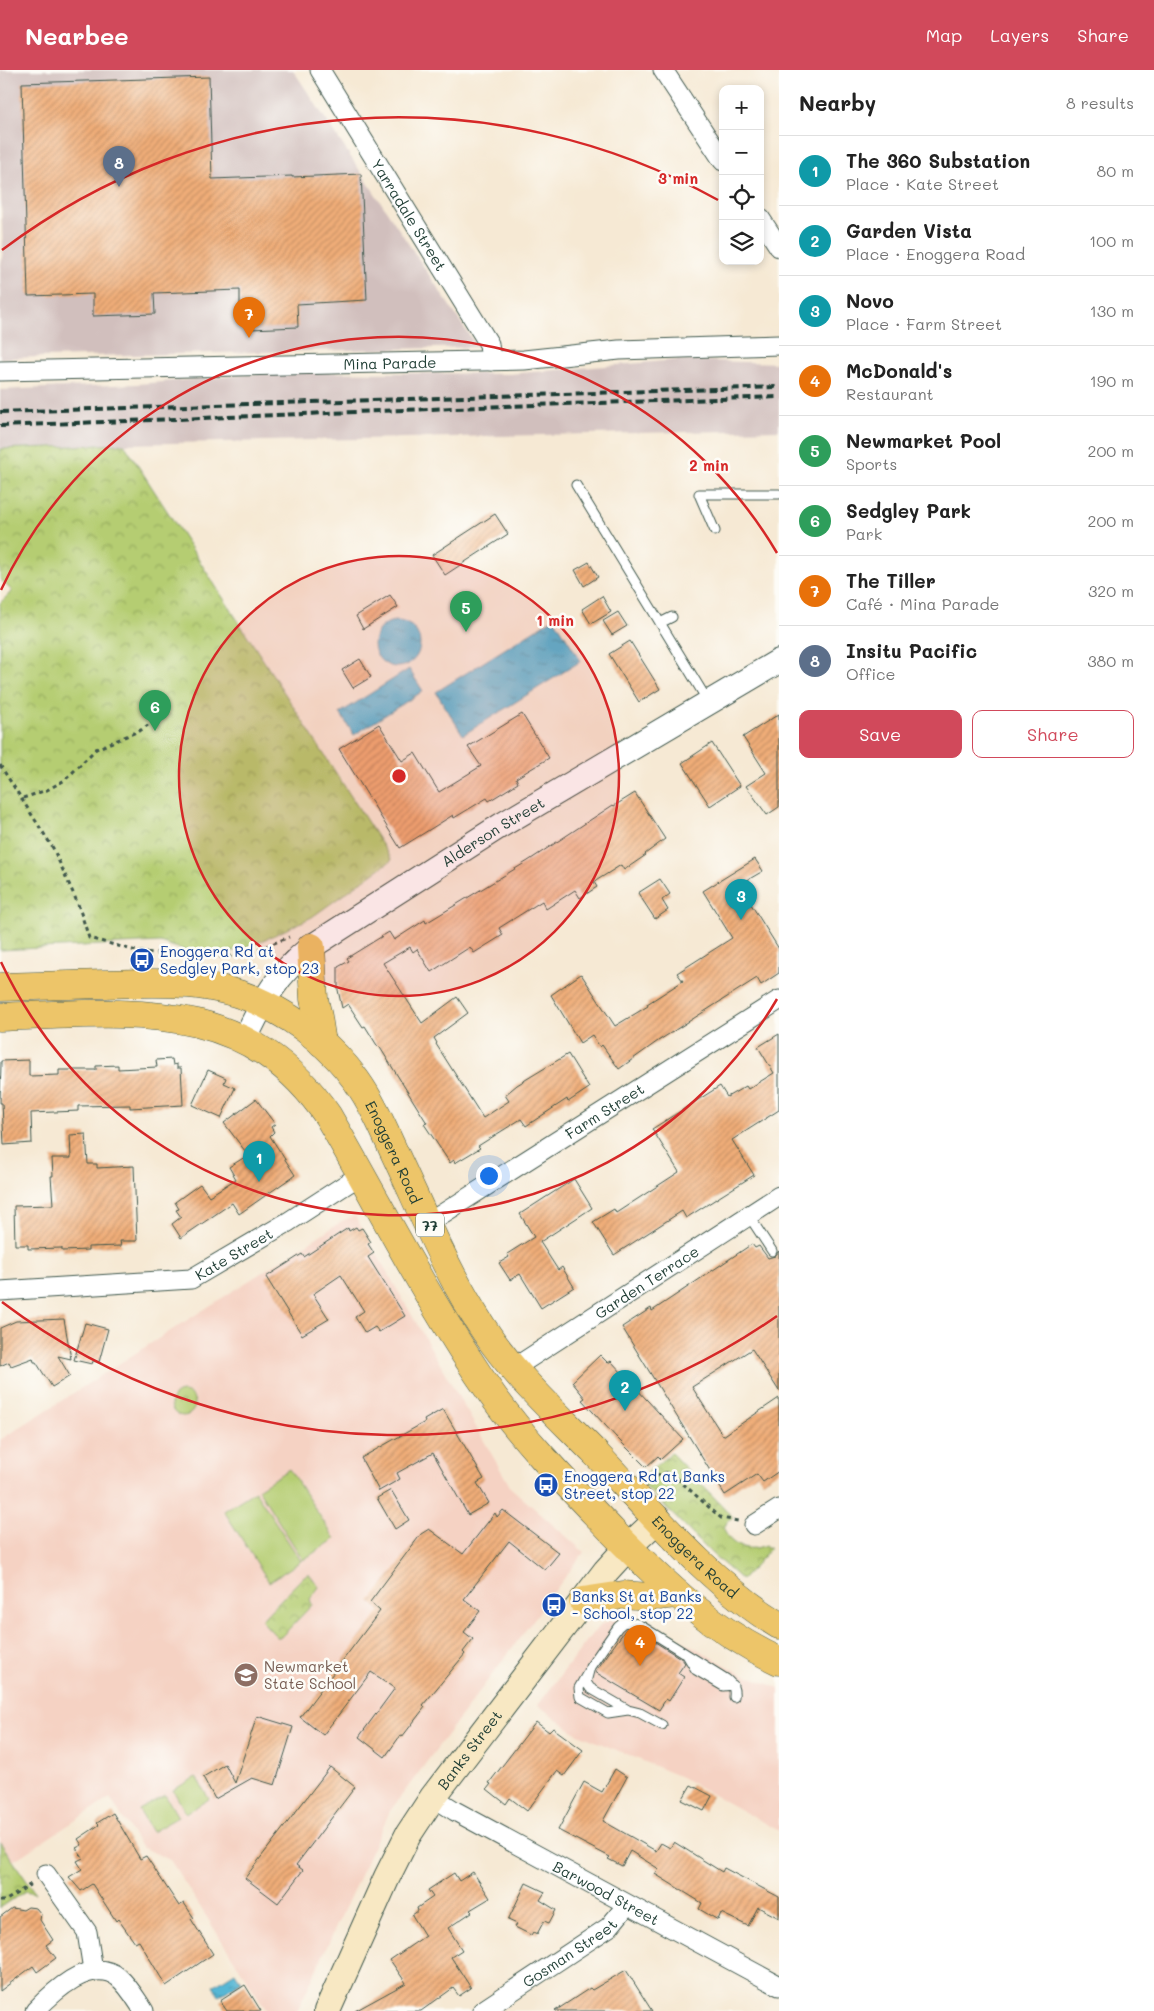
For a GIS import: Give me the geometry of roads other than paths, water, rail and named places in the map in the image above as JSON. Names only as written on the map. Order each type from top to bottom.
[{"type":"main road","points":[[301,941],[322,1043]]},
{"type":"main road","name":"Enoggera Road","points":[[0,987],[169,982],[215,987],[262,1003],[292,1020],[322,1043],[346,1067],[369,1100],[453,1276],[469,1306],[493,1343],[514,1368],[658,1519],[724,1584],[779,1624]]},
{"type":"main road","name":"77","points":[[0,1017],[112,1014],[154,1015],[192,1021],[244,1041],[286,1069],[310,1092],[328,1116],[454,1337],[494,1398],[538,1451],[628,1547],[676,1594],[715,1625],[761,1653],[779,1661]]},
{"type":"main road","name":"Banks Street","points":[[327,2011],[387,1876],[408,1835],[433,1797],[583,1601],[628,1547],[658,1519]]},
{"type":"main road","points":[[583,1601],[623,1595],[649,1597],[676,1594]]},
{"type":"street","name":"Yarradale Street","points":[[320,70],[489,344],[491,361]]},
{"type":"street","points":[[663,70],[719,155]]},
{"type":"street","points":[[761,220],[779,247]]},
{"type":"street","name":"Mina Parade","points":[[0,371],[524,360],[619,350],[779,345]]},
{"type":"street","name":"Alderson Street","points":[[244,1041],[262,1003],[301,941],[500,826],[779,660]]},
{"type":"street","name":"Farm Street","points":[[428,1223],[779,1000]]},
{"type":"street","name":"Kate Street","points":[[0,1291],[191,1280],[288,1222],[362,1174]]},
{"type":"street","name":"Garden Terrace","points":[[514,1368],[779,1196]]},
{"type":"street","points":[[754,1525],[779,1509]]},
{"type":"street","name":"Barwood Street","points":[[433,1797],[455,1811],[627,1905],[779,1986]]},
{"type":"street","points":[[46,1874],[87,1932],[93,1970]]},
{"type":"street","name":"Gosman Street","points":[[482,2011],[609,1927],[627,1905]]},
{"type":"street","points":[[35,2011],[76,1977],[93,1970],[104,1971],[117,1976],[144,2011]]},
{"type":"lane","points":[[576,486],[709,703]]},
{"type":"lane","points":[[714,531],[698,494],[779,494]]},
{"type":"lane","points":[[660,623],[672,617]]},
{"type":"lane","points":[[749,1216],[772,1250]]},
{"type":"lane","points":[[628,1710],[608,1713],[580,1696],[579,1688],[618,1627],[624,1622],[638,1624],[685,1653],[696,1670],[722,1686],[733,1684],[735,1690],[734,1697]]},
{"type":"lane","points":[[587,1674],[586,1682],[590,1688],[628,1710],[640,1713],[662,1725]]},
{"type":"water","points":[[554,618],[581,661],[463,735],[436,692]]},
{"type":"water","points":[[397,621],[410,625],[416,631],[420,644],[416,657],[410,663],[397,667],[384,663],[378,657],[374,644],[378,631],[384,625]]},
{"type":"water","points":[[409,669],[423,691],[354,735],[340,713]]},
{"type":"water","points":[[235,1972],[241,1982],[219,1996],[213,1986]]},
{"type":"railway","points":[[0,412],[779,387]]},
{"type":"railway","points":[[0,426],[779,397]]},
{"type":"place","name":"Insitu Pacific","points":[[119,187]]},
{"type":"place","name":"The Tiller","points":[[249,338]]},
{"type":"place","name":"Newmarket Pool","points":[[466,632]]},
{"type":"place","name":"Sedgley Park","points":[[155,731]]},
{"type":"place","name":"Novo","points":[[741,920]]},
{"type":"place","name":"Enoggera Rd at Sedgley Park, stop 23","points":[[142,960]]},
{"type":"place","name":"The 360 Substation","points":[[259,1182]]},
{"type":"place","name":"Garden Vista","points":[[625,1411]]},
{"type":"place","name":"Enoggera Rd at Banks Street, stop 22","points":[[546,1485]]},
{"type":"place","name":"Banks St at Banks - School, stop 22","points":[[554,1605]]},
{"type":"place","name":"McDonald's","points":[[640,1666]]},
{"type":"place","name":"Newmarket State School","points":[[246,1675]]}]
